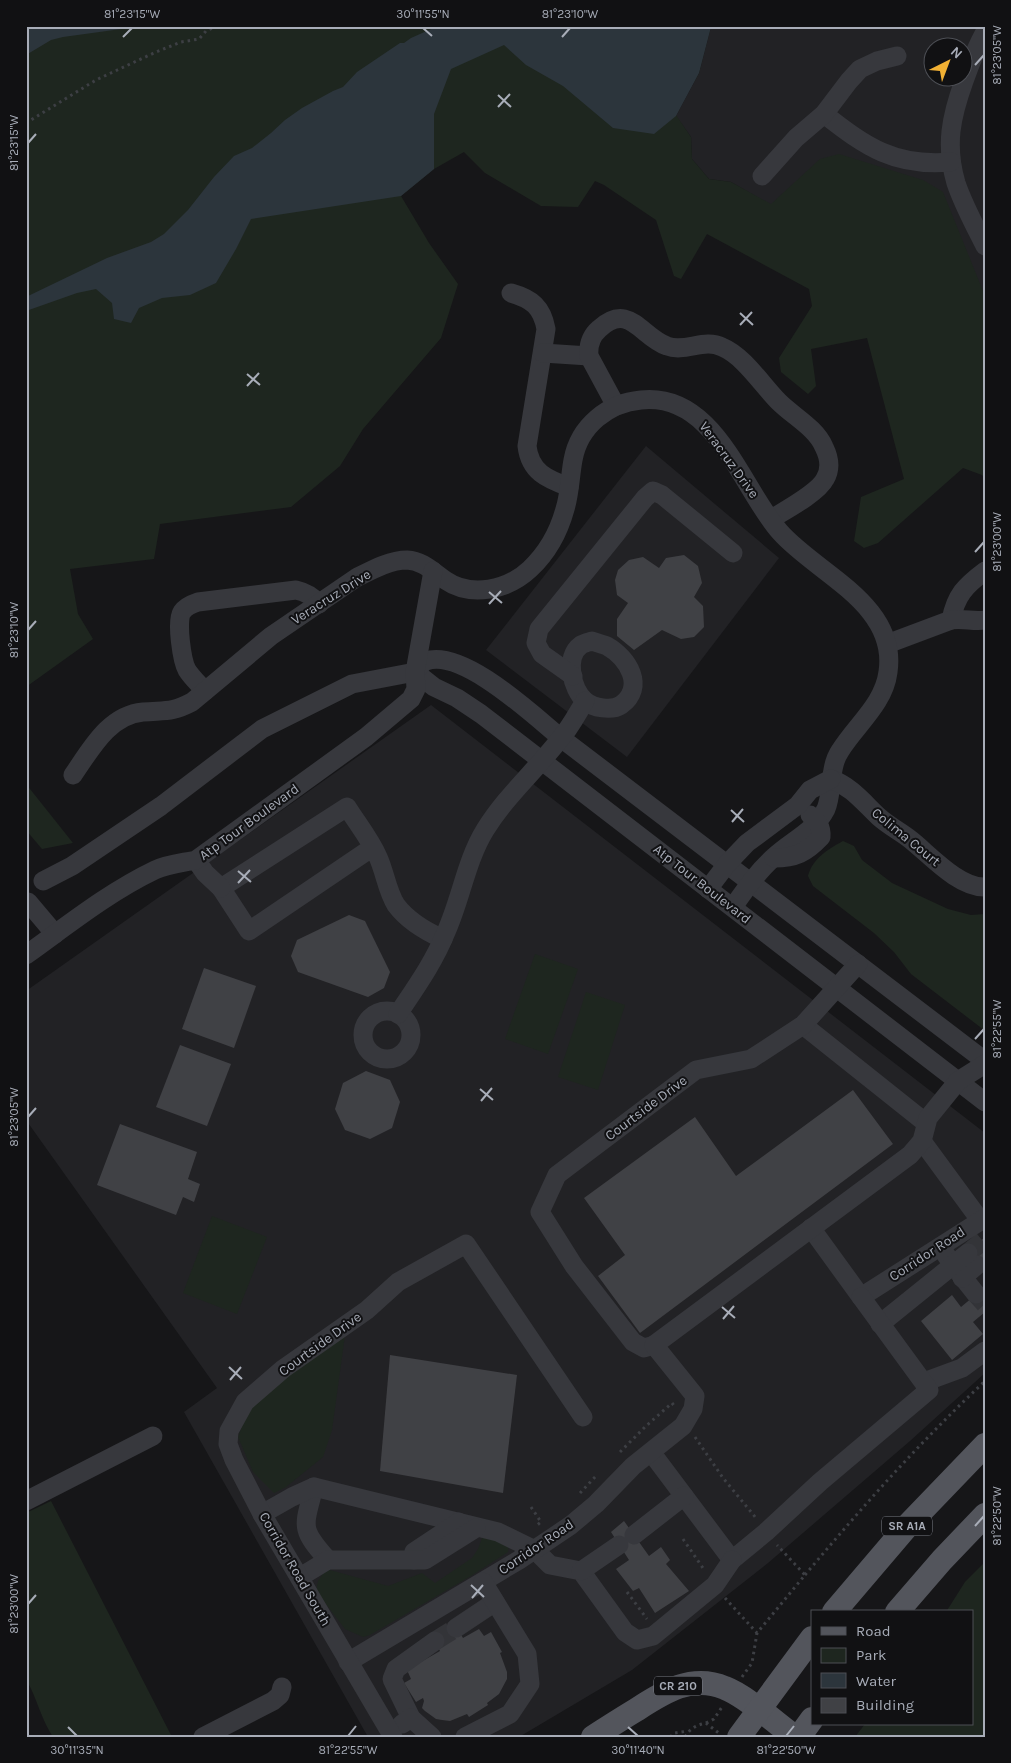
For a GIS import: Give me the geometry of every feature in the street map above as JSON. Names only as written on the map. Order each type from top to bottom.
[{"type":"main road","name":"SR A1A","points":[[836,1610],[909,1524],[985,1445]]},
{"type":"main road","points":[[899,1610],[942,1560],[985,1515]]},
{"type":"main road","points":[[739,1737],[811,1639]]},
{"type":"main road","name":"CR 210","points":[[593,1737],[663,1692],[682,1684],[697,1682],[726,1688],[797,1737]]},
{"type":"main road","points":[[797,1737],[811,1720]]},
{"type":"street","points":[[983,237],[957,184],[951,162],[949,140],[955,105],[976,49],[985,32]]},
{"type":"street","points":[[762,176],[796,138],[824,114],[849,81],[860,70],[878,61],[896,56]]},
{"type":"street","points":[[824,114],[849,134],[874,150],[916,163],[934,164],[951,162]]},
{"type":"street","points":[[510,293],[531,301],[544,316],[546,328],[527,446],[528,457],[533,467],[541,474],[554,482],[569,487]]},
{"type":"street","points":[[616,406],[589,356],[588,348],[591,339],[598,329],[609,321],[626,319],[635,322],[660,343],[668,347],[680,348],[715,344],[736,356],[780,403],[816,434],[824,446],[828,459],[829,470],[825,480],[818,488],[771,519]]},
{"type":"street","points":[[543,353],[589,356]]},
{"type":"street","name":"Veracruz Drive","points":[[73,775],[109,726],[125,717],[142,712],[164,712],[179,709],[192,702],[271,636],[356,578],[390,563],[404,560],[416,562],[433,571],[445,581],[473,590],[497,588],[519,578],[531,568],[553,540],[561,523],[573,457],[579,439],[588,425],[601,414],[616,406],[638,400],[665,400],[692,412],[703,422],[730,456],[771,519],[794,547],[854,594],[869,611],[883,632],[890,660],[883,692],[875,706],[856,728],[838,754],[826,808],[805,834],[772,858],[733,907]]},
{"type":"street","points":[[573,676],[542,654],[536,643],[540,629],[644,498],[653,491],[662,495],[732,553]]},
{"type":"street","points":[[415,672],[433,571]]},
{"type":"street","points":[[951,620],[960,592],[985,571]]},
{"type":"street","points":[[205,691],[187,670],[183,659],[179,619],[186,608],[198,602],[296,590],[306,592],[319,604]]},
{"type":"street","points":[[887,644],[951,620],[985,620]]},
{"type":"street","points":[[592,641],[606,645],[624,659],[633,675],[633,690],[622,704],[616,707],[600,708],[585,701],[577,689],[570,667],[573,656],[582,644],[592,641]]},
{"type":"street","points":[[43,881],[72,866],[161,806],[262,729],[352,684],[415,672],[424,662],[436,659],[453,662],[476,672],[500,689],[561,738],[752,882],[985,1062],[958,1081],[910,1155],[654,1345]]},
{"type":"street","name":"Atp Tour Boulevard","points":[[415,672],[434,687],[457,698],[482,714],[985,1102]]},
{"type":"street","name":"Atp Tour Boulevard","points":[[26,955],[118,891],[155,870],[196,860],[366,737],[411,699],[416,689],[415,672]]},
{"type":"street","points":[[398,1014],[426,973],[443,939],[459,898],[471,858],[484,831],[497,812],[561,738],[585,701]]},
{"type":"street","points":[[708,889],[727,864],[747,844],[798,804],[810,790],[831,780]]},
{"type":"street","name":"Colima Court","points":[[831,780],[842,783],[852,790],[887,824],[910,839],[946,869],[968,884],[985,887]]},
{"type":"street","points":[[772,858],[789,858],[803,852],[821,837],[822,831],[817,821],[798,804]]},
{"type":"street","points":[[221,888],[347,807],[373,847],[396,904],[423,930],[443,939]]},
{"type":"street","points":[[772,823],[789,844]]},
{"type":"street","points":[[196,860],[205,873],[221,888],[249,931],[373,847]]},
{"type":"street","points":[[28,902],[55,934]]},
{"type":"street","name":"Courtside Drive","points":[[654,1345],[644,1348],[633,1342],[574,1266],[540,1212],[556,1175],[696,1070],[751,1059],[803,1025],[858,964]]},
{"type":"street","points":[[803,1025],[924,1132],[982,1219]]},
{"type":"street","name":"Corridor Road","points":[[865,1294],[982,1219]]},
{"type":"street","points":[[262,1514],[292,1496],[314,1487],[498,1532],[535,1550],[550,1565],[581,1571],[625,1632],[638,1640],[653,1636],[715,1585],[732,1560],[766,1532],[820,1482],[929,1390],[880,1324],[865,1294],[811,1228]]},
{"type":"street","name":"Courtside Drive","points":[[250,1398],[282,1369],[367,1310],[398,1282],[466,1244],[583,1417]]},
{"type":"street","points":[[940,1245],[958,1272],[979,1290]]},
{"type":"street","points":[[880,1324],[958,1272],[973,1259]]},
{"type":"street","name":"Corridor Road","points":[[348,1662],[483,1582],[571,1525],[596,1504],[633,1466],[683,1426],[693,1409],[695,1396],[654,1345]]},
{"type":"street","points":[[924,1382],[962,1368],[985,1351]]},
{"type":"street","name":"Corridor Road South","points":[[250,1398],[236,1416],[229,1431],[228,1444],[234,1460],[262,1514],[392,1734]]},
{"type":"street","points":[[26,1502],[153,1436]]},
{"type":"street","points":[[651,1452],[732,1560]]},
{"type":"street","points":[[314,1487],[305,1524],[308,1536],[328,1560]]},
{"type":"street","points":[[581,1571],[684,1496]]},
{"type":"street","points":[[300,1578],[328,1560],[424,1560],[460,1523]]},
{"type":"street","points":[[465,1737],[510,1714],[530,1684],[527,1654],[483,1582]]},
{"type":"street","points":[[456,1628],[495,1602]]},
{"type":"street","points":[[432,1737],[412,1718],[392,1679],[396,1669],[435,1642]]},
{"type":"street","points":[[203,1737],[273,1701],[280,1694],[282,1687]]},
{"type":"street","points":[[392,1734],[412,1718]]},
{"type":"path","points":[[26,123],[96,80],[156,52],[182,42],[198,39],[206,31],[217,26]]},
{"type":"path","points":[[805,1574],[905,1460],[985,1381]]},
{"type":"path","points":[[531,1507],[541,1522],[535,1527]]},
{"type":"path","points":[[670,1737],[675,1733],[688,1731],[706,1723],[724,1737]]},
{"type":"path","points":[[685,1737],[688,1731]]},
{"type":"shaded area","points":[[985,26],[985,296],[981,288],[789,189],[771,205],[731,182],[709,179],[692,159],[691,137],[676,116],[699,73],[711,27]]},
{"type":"shaded area","points":[[646,446],[779,558],[627,757],[486,650]]},
{"type":"shaded area","points":[[431,705],[985,1133],[985,1373],[910,1441],[768,1563],[632,1670],[519,1737],[368,1737],[184,1412],[217,1388],[26,1120],[26,991]]},
{"type":"green space","points":[[26,26],[711,26],[699,73],[676,115],[691,137],[692,159],[709,179],[731,182],[771,204],[820,159],[839,154],[923,180],[943,192],[985,296],[985,479],[982,475],[963,468],[878,543],[864,548],[854,541],[861,497],[904,479],[867,338],[811,349],[816,386],[808,394],[781,372],[779,358],[812,306],[809,289],[707,234],[681,279],[674,276],[656,220],[604,185],[595,181],[578,207],[541,206],[485,173],[464,152],[434,169],[401,196],[429,243],[458,284],[441,338],[363,429],[340,466],[291,507],[160,524],[154,559],[70,569],[78,614],[93,639],[26,687]]},
{"type":"green space","points":[[26,784],[73,843],[42,849],[26,830]]},
{"type":"green space","points":[[843,841],[854,846],[862,860],[892,883],[948,909],[971,915],[985,914],[985,1030],[911,974],[894,952],[874,933],[813,886],[808,876],[813,864],[826,851]]},
{"type":"green space","points":[[535,954],[578,969],[548,1054],[505,1039]]},
{"type":"green space","points":[[586,992],[625,1005],[598,1090],[558,1077]]},
{"type":"green space","points":[[212,1216],[267,1237],[237,1314],[183,1293]]},
{"type":"green space","points":[[345,1335],[332,1430],[323,1457],[286,1487],[274,1493],[253,1472],[238,1437],[251,1402]]},
{"type":"green space","points":[[51,1501],[172,1737],[53,1737],[49,1730],[26,1679],[26,1513]]},
{"type":"green space","points":[[487,1525],[509,1543],[508,1552],[370,1635],[363,1637],[345,1629],[316,1591],[318,1581],[326,1569],[388,1586],[422,1573],[435,1583],[472,1558],[478,1549]]},
{"type":"green space","points":[[985,1562],[985,1737],[855,1737],[863,1726],[974,1726],[974,1610],[947,1610],[965,1582]]},
{"type":"water","points":[[26,26],[143,26],[63,37],[51,40],[26,55]]},
{"type":"water","points":[[438,26],[718,26],[711,27],[699,73],[676,116],[654,134],[613,128],[563,86],[526,65],[504,45],[451,69],[434,114],[434,169],[401,196],[251,219],[216,283],[190,295],[162,298],[139,308],[131,323],[114,319],[112,303],[96,289],[77,293],[26,311],[26,297],[107,258],[151,242],[164,234],[188,210],[214,177],[234,156],[252,148],[302,108],[343,87],[357,72],[400,43],[404,43]]},
{"type":"building","points":[[684,555],[698,566],[702,583],[694,597],[703,606],[704,627],[694,637],[681,639],[662,630],[634,650],[617,636],[617,619],[628,603],[617,595],[615,580],[618,570],[629,560],[643,557],[659,568],[666,558]]},
{"type":"building","points":[[349,915],[365,921],[390,972],[384,988],[368,997],[298,972],[291,956],[297,940]]},
{"type":"building","points":[[204,968],[256,986],[234,1048],[182,1029]]},
{"type":"building","points":[[180,1045],[231,1064],[207,1126],[156,1107]]},
{"type":"building","points":[[366,1071],[390,1080],[400,1102],[392,1128],[370,1139],[345,1130],[335,1109],[343,1083]]},
{"type":"building","points":[[853,1090],[893,1144],[640,1333],[598,1276],[625,1255],[584,1198],[695,1117],[736,1176]]},
{"type":"building","points":[[120,1124],[197,1152],[188,1179],[200,1184],[194,1202],[183,1197],[176,1215],[97,1185]]},
{"type":"building","points":[[985,1237],[985,1274],[967,1252]]},
{"type":"building","points":[[985,1287],[985,1312],[973,1322],[983,1334],[952,1360],[921,1321],[952,1295],[961,1307]]},
{"type":"building","points":[[390,1355],[517,1375],[503,1493],[380,1471]]},
{"type":"building","points":[[624,1521],[649,1556],[661,1547],[670,1560],[666,1564],[689,1591],[655,1613],[639,1588],[633,1591],[616,1569],[629,1560],[611,1532]]},
{"type":"building","points":[[454,1623],[463,1638],[479,1629],[484,1636],[491,1632],[502,1652],[500,1653],[507,1672],[507,1679],[499,1694],[487,1703],[488,1705],[469,1717],[467,1714],[450,1721],[436,1719],[425,1711],[422,1708],[423,1698],[416,1702],[404,1683],[411,1679],[407,1670],[440,1651],[432,1636]]},
{"type":"tunnel","points":[[968,1253],[985,1239]]},
{"type":"tunnel","points":[[976,1294],[985,1304]]},
{"type":"tunnel","points":[[435,1641],[456,1628]]}]
